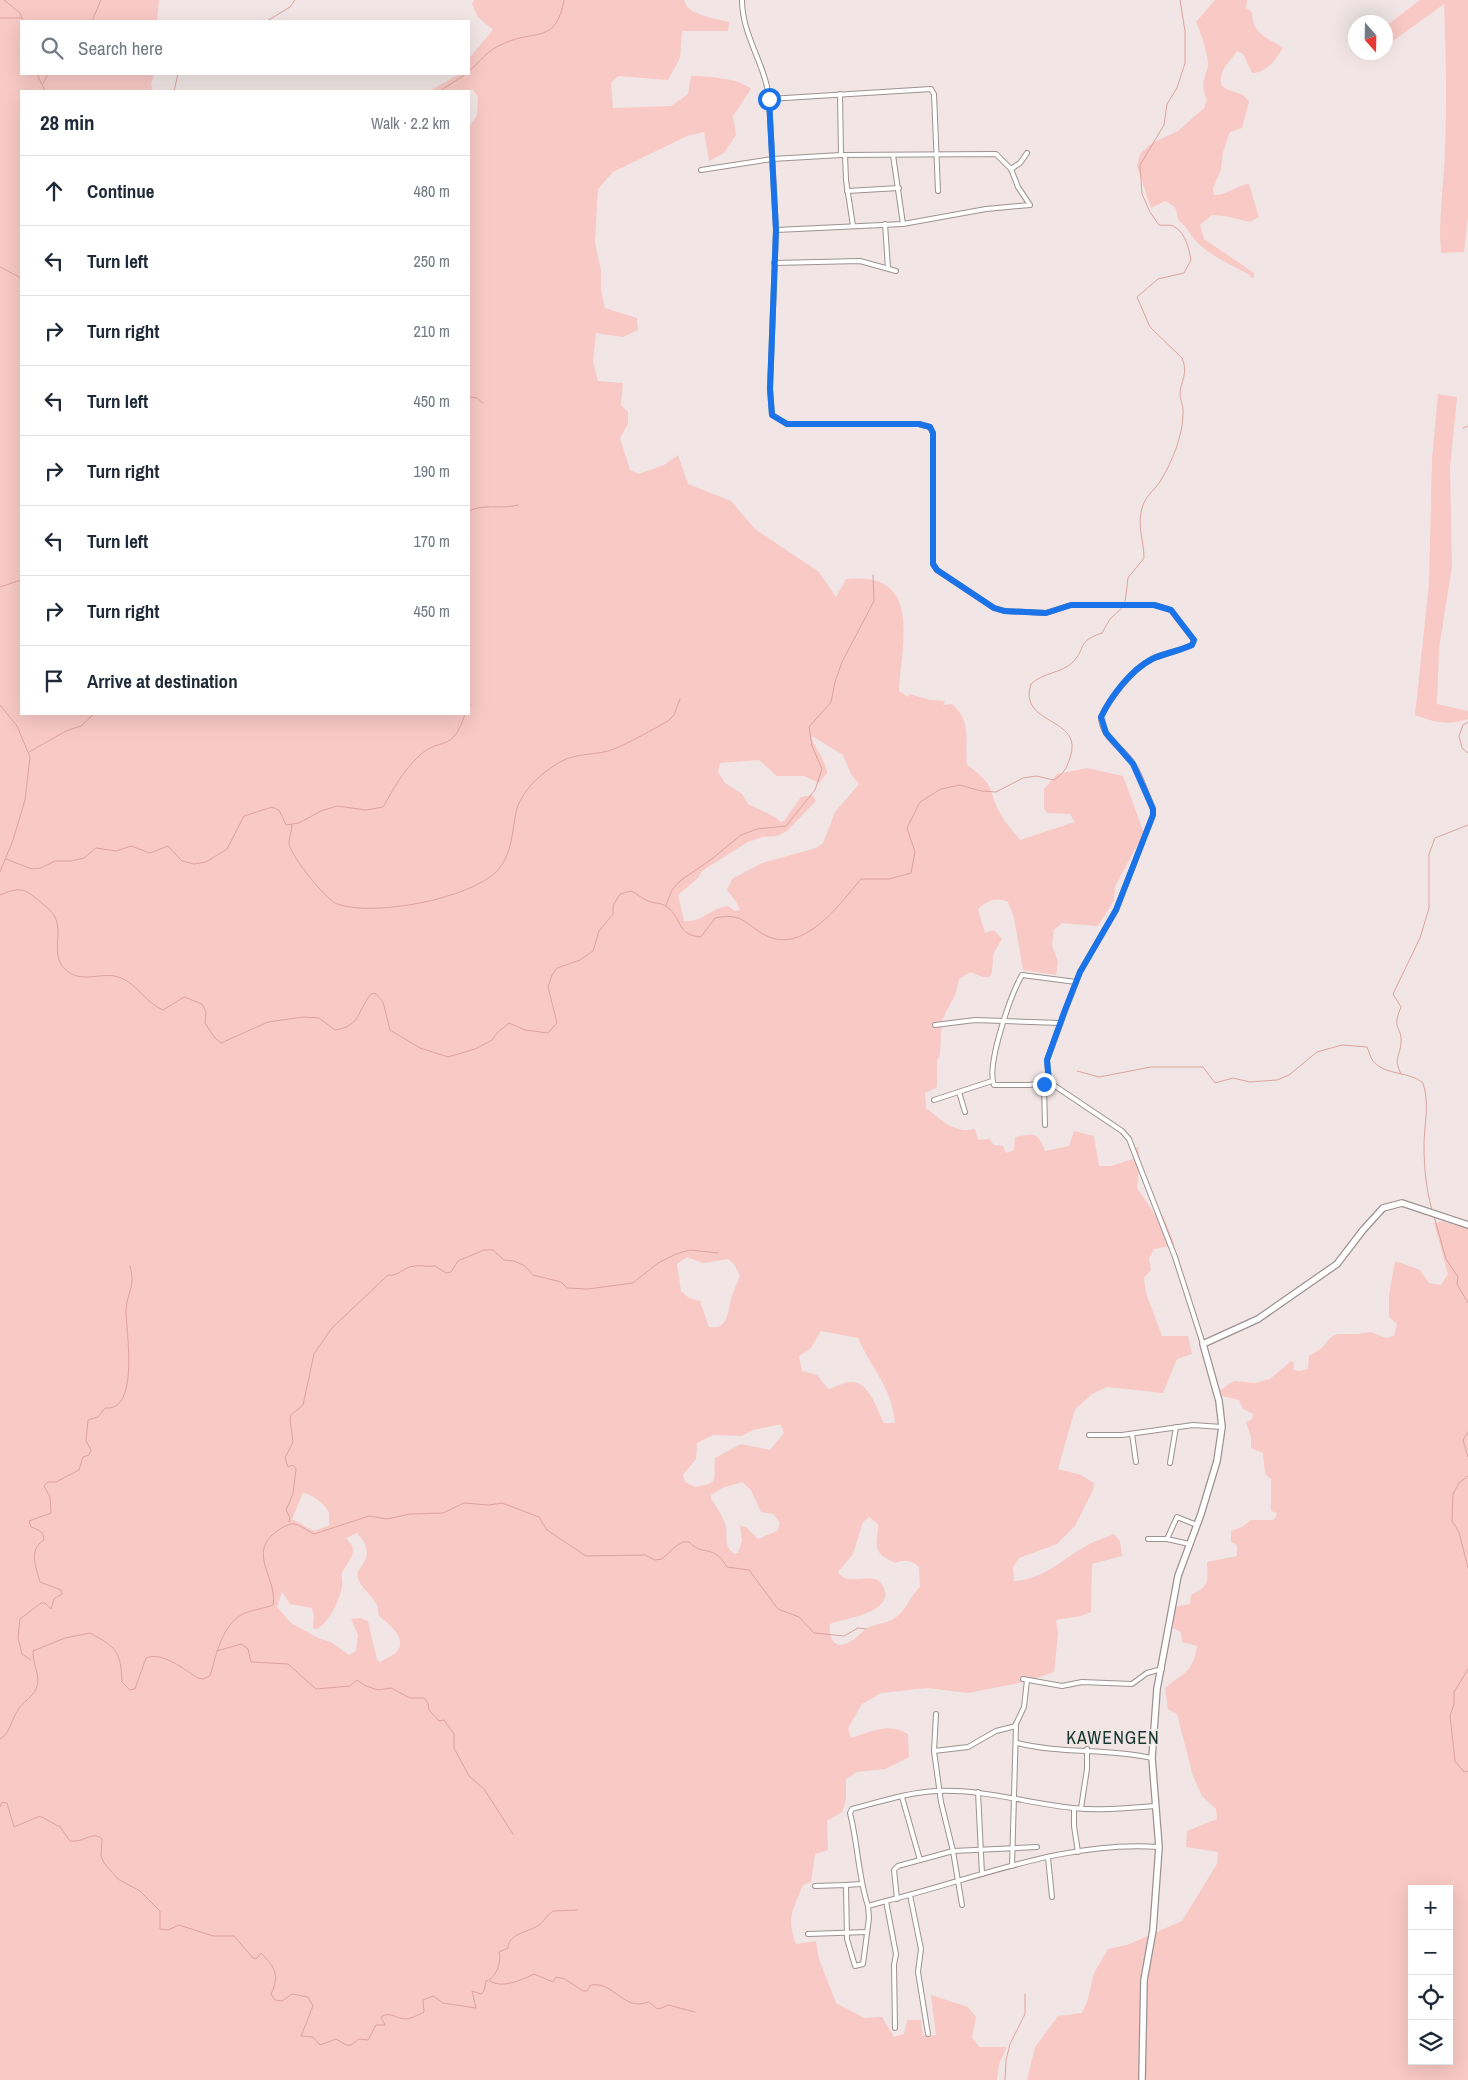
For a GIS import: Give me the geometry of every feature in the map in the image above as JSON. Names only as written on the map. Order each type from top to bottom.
[{"type":"main road","points":[[1142,2080],[1144,1980],[1153,1930],[1159,1847],[1152,1758],[1158,1689],[1172,1604],[1189,1544],[1217,1461],[1222,1427],[1219,1401],[1203,1344],[1258,1319],[1337,1264],[1363,1230],[1384,1208],[1402,1203],[1468,1225]]},
{"type":"street","points":[[742,0],[748,34],[767,85],[769,99],[776,230],[770,409],[776,419],[787,424],[926,424],[933,433],[932,561],[937,570],[994,608],[1004,611],[1046,613],[1071,605],[1154,605],[1171,610],[1194,642],[1192,645],[1153,659],[1139,668],[1121,688],[1101,717],[1106,733],[1133,764],[1154,812],[1116,910],[1076,982],[1060,1023],[1047,1060],[1049,1082]]},
{"type":"street","points":[[769,99],[933,90],[938,191]]},
{"type":"street","points":[[840,94],[843,155],[853,226]]},
{"type":"street","points":[[1011,169],[1020,163],[1027,153]]},
{"type":"street","points":[[701,170],[772,159],[843,155],[996,154],[1011,169],[1018,187],[1030,205],[986,209],[903,224],[776,230]]},
{"type":"street","points":[[893,156],[903,224]]},
{"type":"street","points":[[848,191],[898,188]]},
{"type":"street","points":[[885,224],[888,268]]},
{"type":"street","points":[[774,263],[860,261],[896,271]]},
{"type":"street","points":[[992,1081],[1003,1022],[1022,975],[1076,982]]},
{"type":"street","points":[[935,1025],[966,1021],[1060,1023]]},
{"type":"street","points":[[992,1081],[994,1085],[1044,1084],[1049,1082]]},
{"type":"street","points":[[934,1100],[992,1081]]},
{"type":"street","points":[[1049,1082],[1128,1136],[1175,1257],[1203,1344]]},
{"type":"street","points":[[1044,1084],[1045,1125]]},
{"type":"street","points":[[959,1092],[965,1112]]},
{"type":"street","points":[[1089,1435],[1132,1434],[1193,1425],[1222,1427]]},
{"type":"street","points":[[1170,1463],[1176,1427]]},
{"type":"street","points":[[1132,1434],[1136,1462]]},
{"type":"street","points":[[1168,1539],[1177,1517],[1196,1526]]},
{"type":"street","points":[[1148,1539],[1168,1539],[1189,1544]]},
{"type":"street","points":[[1012,1866],[1017,1743],[1015,1726],[1024,1707],[1025,1680],[1062,1686],[1082,1682],[1132,1684],[1147,1673],[1162,1669]]},
{"type":"street","points":[[936,1714],[934,1751],[939,1791],[953,1851],[962,1905]]},
{"type":"street","points":[[934,1751],[968,1748],[996,1731],[1015,1726]]},
{"type":"street","points":[[1017,1743],[1042,1748],[1087,1749],[1152,1758]]},
{"type":"street","points":[[1081,1808],[1087,1769],[1087,1749]]},
{"type":"street","points":[[846,1885],[846,1932],[855,1966],[859,1966],[863,1964],[868,1906],[861,1884],[858,1846],[849,1812],[902,1797],[939,1791],[978,1792],[1074,1809],[1120,1809],[1156,1806]]},
{"type":"street","points":[[978,1792],[982,1874]]},
{"type":"street","points":[[902,1797],[920,1860]]},
{"type":"street","points":[[1074,1809],[1074,1826],[1078,1852]]},
{"type":"street","points":[[868,1906],[982,1874],[1048,1858],[1131,1845],[1159,1847]]},
{"type":"street","points":[[897,1898],[894,1869],[953,1851],[1037,1847]]},
{"type":"street","points":[[1048,1858],[1052,1897]]},
{"type":"street","points":[[815,1886],[861,1884]]},
{"type":"street","points":[[910,1895],[921,1948],[918,1972],[928,2034]]},
{"type":"street","points":[[886,1901],[896,1954],[894,1965],[895,2028]]},
{"type":"street","points":[[808,1934],[867,1932]]},
{"type":"shaded area","points":[[0,0],[159,0],[157,20],[20,20],[20,75],[154,75],[151,84],[153,90],[20,90],[20,715],[470,715],[470,126],[477,115],[478,96],[472,89],[431,90],[458,75],[470,75],[470,57],[493,30],[478,17],[472,4],[474,0],[684,0],[691,10],[696,13],[729,22],[728,31],[682,31],[680,58],[668,80],[618,76],[611,83],[613,108],[671,106],[688,94],[691,76],[731,80],[751,89],[733,116],[736,135],[724,153],[709,161],[704,132],[687,136],[613,172],[598,189],[595,242],[601,271],[601,290],[605,308],[637,318],[638,330],[623,337],[596,333],[593,362],[598,381],[623,383],[621,405],[628,412],[628,424],[620,438],[630,470],[639,474],[664,465],[678,455],[688,484],[731,501],[755,529],[819,572],[836,597],[846,579],[871,580],[887,586],[898,598],[902,614],[904,632],[899,691],[908,697],[910,694],[930,700],[945,701],[943,705],[952,704],[959,711],[965,725],[967,765],[987,783],[1001,815],[1020,840],[1075,822],[1070,814],[1047,813],[1044,808],[1044,789],[1057,774],[1087,768],[1123,776],[1144,833],[1115,886],[1114,900],[1098,926],[1062,923],[1054,930],[1052,945],[1058,962],[1056,975],[1023,970],[1014,918],[1008,902],[992,900],[978,909],[985,933],[994,930],[1002,939],[994,955],[990,976],[984,977],[971,972],[959,979],[956,993],[942,1020],[940,1054],[937,1061],[937,1087],[925,1093],[926,1108],[954,1128],[961,1130],[975,1129],[978,1140],[989,1139],[994,1145],[1003,1146],[1006,1153],[1014,1150],[1015,1137],[1027,1135],[1038,1137],[1045,1151],[1069,1146],[1074,1131],[1094,1136],[1099,1166],[1111,1166],[1133,1159],[1130,1148],[1138,1147],[1140,1158],[1137,1188],[1156,1216],[1163,1215],[1175,1245],[1154,1249],[1149,1258],[1151,1270],[1144,1278],[1146,1293],[1162,1336],[1188,1336],[1192,1354],[1177,1359],[1163,1393],[1107,1387],[1092,1394],[1075,1409],[1058,1469],[1081,1475],[1094,1483],[1093,1490],[1075,1526],[1057,1544],[1019,1558],[1013,1567],[1014,1581],[1025,1580],[1044,1573],[1091,1543],[1114,1534],[1120,1541],[1122,1556],[1092,1564],[1091,1612],[1081,1616],[1056,1620],[1058,1634],[1054,1672],[1024,1682],[968,1693],[927,1688],[881,1693],[862,1704],[848,1728],[851,1738],[873,1730],[887,1728],[901,1730],[908,1734],[909,1757],[885,1769],[857,1772],[846,1779],[846,1799],[842,1812],[827,1821],[828,1850],[815,1854],[811,1882],[803,1885],[791,1920],[796,1944],[816,1941],[819,1959],[836,2003],[864,2018],[882,2017],[894,2037],[904,2034],[907,2020],[921,2020],[923,2036],[936,2035],[931,1995],[968,2007],[976,2017],[972,2038],[980,2047],[1007,2047],[999,2064],[997,2080],[0,2080]],"holes":[[[812,736],[843,755],[851,774],[859,784],[835,812],[823,843],[816,848],[762,863],[732,879],[727,890],[740,910],[735,911],[728,906],[722,907],[696,920],[684,921],[678,895],[698,878],[702,871],[748,842],[763,837],[777,836],[787,831],[816,801],[813,795],[801,797],[784,821],[781,822],[775,817],[748,804],[742,794],[725,783],[718,772],[720,763],[759,760],[777,776],[804,776],[819,783],[827,773],[824,761]],[[687,1257],[703,1263],[728,1259],[734,1264],[740,1276],[732,1296],[728,1314],[724,1323],[720,1326],[709,1327],[700,1301],[689,1298],[681,1291],[677,1264]],[[821,1331],[858,1338],[886,1389],[895,1423],[884,1423],[872,1398],[858,1383],[851,1382],[828,1389],[817,1375],[802,1371],[799,1356],[810,1349]],[[781,1425],[784,1433],[770,1450],[741,1444],[715,1458],[714,1478],[710,1483],[695,1487],[685,1482],[683,1475],[696,1459],[697,1443],[713,1435],[742,1436],[753,1430]],[[742,1482],[751,1490],[761,1512],[773,1514],[780,1523],[777,1531],[758,1539],[747,1528],[740,1525],[742,1541],[738,1553],[734,1554],[730,1551],[727,1543],[725,1523],[711,1499],[711,1495],[722,1488]],[[303,1493],[310,1495],[325,1506],[329,1513],[330,1525],[314,1531],[292,1519]],[[869,1517],[878,1524],[877,1548],[882,1555],[895,1563],[908,1561],[919,1567],[920,1587],[895,1618],[870,1627],[850,1642],[839,1645],[832,1639],[830,1624],[867,1613],[883,1602],[885,1595],[883,1586],[879,1581],[867,1578],[848,1579],[842,1577],[838,1572],[853,1554],[863,1522]],[[357,1533],[364,1543],[367,1552],[365,1561],[358,1571],[359,1580],[377,1605],[379,1616],[388,1623],[399,1637],[399,1648],[396,1653],[380,1662],[377,1660],[368,1621],[360,1618],[351,1619],[358,1635],[356,1651],[349,1655],[331,1642],[318,1638],[291,1623],[277,1607],[282,1592],[290,1604],[312,1608],[314,1616],[313,1628],[317,1629],[321,1626],[330,1616],[337,1603],[341,1590],[342,1573],[353,1551],[353,1547],[346,1538]]]},
{"type":"shaded area","points":[[1215,0],[1247,0],[1246,8],[1252,12],[1258,30],[1266,38],[1283,48],[1267,68],[1252,73],[1243,54],[1237,51],[1225,66],[1221,79],[1221,85],[1228,90],[1240,94],[1249,102],[1242,128],[1230,132],[1223,152],[1221,170],[1213,188],[1214,195],[1223,194],[1249,184],[1259,217],[1250,222],[1212,215],[1200,225],[1204,239],[1254,273],[1254,277],[1251,278],[1250,275],[1222,260],[1202,246],[1179,221],[1175,207],[1165,201],[1151,208],[1137,166],[1140,154],[1152,143],[1178,131],[1204,108],[1207,100],[1203,84],[1208,67],[1208,58],[1196,22]]},
{"type":"shaded area","points":[[1420,0],[1468,0],[1468,216],[1464,252],[1441,253],[1440,227],[1446,113],[1444,4],[1393,41],[1393,21]]},
{"type":"shaded area","points":[[1438,394],[1457,397],[1450,468],[1452,566],[1439,649],[1437,704],[1468,711],[1468,719],[1448,723],[1428,720],[1415,715],[1429,584],[1432,459]]},
{"type":"shaded area","points":[[1442,1221],[1468,1229],[1468,2080],[1027,2080],[1035,2047],[1058,2016],[1082,2013],[1087,2002],[1094,1973],[1108,1949],[1127,1945],[1182,1921],[1217,1864],[1218,1852],[1186,1847],[1187,1831],[1217,1819],[1216,1809],[1202,1796],[1193,1776],[1177,1714],[1168,1709],[1165,1688],[1187,1671],[1193,1662],[1197,1646],[1182,1642],[1181,1632],[1173,1628],[1175,1607],[1190,1604],[1191,1595],[1205,1586],[1207,1562],[1237,1556],[1237,1545],[1231,1542],[1231,1531],[1242,1527],[1251,1520],[1274,1520],[1277,1513],[1271,1511],[1271,1479],[1265,1474],[1263,1453],[1251,1448],[1251,1437],[1246,1422],[1252,1419],[1253,1414],[1243,1409],[1239,1400],[1222,1396],[1220,1390],[1234,1381],[1255,1383],[1270,1379],[1291,1361],[1294,1363],[1293,1370],[1308,1369],[1309,1356],[1322,1348],[1330,1338],[1337,1334],[1371,1332],[1386,1338],[1394,1336],[1397,1324],[1389,1317],[1389,1295],[1395,1261],[1420,1270],[1429,1283],[1441,1285],[1448,1274],[1434,1223]]},
{"type":"waterway","points":[[4,0],[20,13],[23,20]]},
{"type":"waterway","points":[[92,20],[101,0]]},
{"type":"waterway","points":[[269,20],[290,7],[295,0]]},
{"type":"waterway","points":[[470,70],[498,46],[550,30],[556,24],[564,0]]},
{"type":"waterway","points":[[1125,602],[1128,578],[1144,558],[1140,525],[1143,505],[1169,465],[1183,422],[1180,390],[1185,369],[1182,358],[1150,327],[1137,297],[1158,279],[1184,273],[1191,260],[1188,247],[1179,230],[1173,226],[1159,225],[1150,212],[1142,194],[1140,165],[1164,125],[1167,104],[1177,88],[1185,63],[1185,31],[1180,0]]},
{"type":"waterway","points":[[0,18],[22,18]]},
{"type":"waterway","points":[[37,75],[45,90]]},
{"type":"waterway","points":[[43,84],[48,75]]},
{"type":"waterway","points":[[174,90],[178,75]]},
{"type":"waterway","points":[[442,90],[464,75]]},
{"type":"waterway","points":[[0,267],[20,277]]},
{"type":"waterway","points":[[470,397],[477,398],[483,403]]},
{"type":"waterway","points":[[1463,428],[1468,426]]},
{"type":"waterway","points":[[470,511],[481,507],[518,505]]},
{"type":"waterway","points":[[666,905],[672,890],[680,881],[713,858],[741,835],[757,829],[786,826],[815,790],[822,769],[812,746],[809,727],[831,702],[842,662],[874,601],[873,575]]},
{"type":"waterway","points":[[0,587],[20,580]]},
{"type":"waterway","points":[[0,895],[14,890],[24,891],[33,896],[50,911],[57,923],[59,959],[61,965],[66,970],[79,976],[107,975],[121,978],[163,1010],[184,997],[202,1004],[206,1012],[205,1023],[215,1038],[221,1043],[268,1022],[303,1017],[319,1018],[335,1030],[343,1028],[350,1025],[358,1017],[371,994],[375,993],[383,1002],[390,1030],[420,1048],[448,1057],[475,1049],[492,1040],[509,1023],[525,1030],[548,1033],[557,1023],[548,987],[552,975],[557,968],[580,960],[593,951],[599,931],[613,914],[613,906],[620,894],[631,891],[648,901],[665,905],[676,916],[683,930],[693,936],[701,937],[715,918],[736,917],[763,934],[778,939],[792,939],[805,934],[831,914],[861,879],[889,879],[911,873],[915,852],[907,828],[920,802],[941,789],[960,785],[981,791],[996,792],[1023,778],[1036,776],[1054,780],[1067,765],[1072,744],[1068,735],[1061,727],[1041,715],[1033,707],[1029,698],[1031,684],[1041,677],[1063,669],[1073,662],[1085,642],[1102,633],[1110,619],[1124,606]]},
{"type":"waterway","points":[[292,825],[289,843],[295,857],[317,886],[337,904],[353,907],[396,907],[420,903],[465,890],[483,882],[501,866],[511,844],[519,804],[527,790],[539,777],[560,762],[580,755],[601,753],[614,749],[668,721],[674,715],[680,699]]},
{"type":"waterway","points":[[0,705],[17,726],[30,757],[25,800],[13,840],[0,872]]},
{"type":"waterway","points":[[29,752],[66,731],[81,726],[93,715]]},
{"type":"waterway","points":[[6,859],[32,869],[41,868],[55,861],[71,861],[84,858],[96,848],[116,851],[131,846],[150,853],[168,846],[182,861],[194,864],[206,862],[227,849],[244,816],[272,807],[279,810],[286,825],[299,823],[321,811],[337,806],[366,810],[383,807],[399,780],[413,762],[427,750],[451,740],[460,727],[465,715]]},
{"type":"waterway","points":[[1468,722],[1463,725],[1459,736],[1462,748],[1468,753]]},
{"type":"waterway","points":[[1401,1074],[1397,1061],[1401,1037],[1397,1020],[1401,1007],[1393,994],[1420,938],[1429,908],[1429,854],[1435,838],[1468,825]]},
{"type":"waterway","points":[[1077,1071],[1099,1077],[1151,1067],[1203,1067],[1215,1083],[1233,1078],[1250,1082],[1277,1080],[1289,1075],[1317,1052],[1342,1045],[1367,1047],[1372,1059],[1378,1066],[1418,1079],[1423,1083],[1426,1099],[1425,1170],[1432,1210]]},
{"type":"waterway","points":[[1434,1216],[1446,1259],[1458,1277],[1457,1284],[1468,1303]]},
{"type":"waterway","points":[[289,1522],[290,1518],[286,1510],[293,1494],[296,1469],[293,1465],[288,1467],[285,1458],[293,1442],[290,1420],[291,1415],[303,1405],[314,1354],[332,1328],[388,1275],[395,1274],[411,1266],[435,1266],[446,1273],[451,1272],[458,1261],[484,1250],[493,1250],[504,1260],[514,1261],[525,1266],[533,1275],[561,1282],[567,1288],[588,1289],[633,1283],[658,1263],[676,1254],[690,1250],[718,1253]]},
{"type":"waterway","points":[[31,1660],[22,1654],[18,1638],[20,1619],[41,1603],[45,1603],[51,1609],[54,1599],[62,1594],[61,1590],[40,1582],[34,1559],[36,1549],[44,1540],[44,1537],[40,1531],[31,1527],[29,1521],[51,1513],[50,1497],[44,1486],[48,1482],[56,1482],[79,1470],[83,1457],[89,1455],[91,1450],[86,1441],[88,1420],[98,1417],[105,1408],[116,1406],[123,1397],[129,1368],[126,1311],[132,1285],[130,1266]]},
{"type":"waterway","points":[[1468,1432],[1463,1440],[1468,1457]]},
{"type":"waterway","points":[[1468,1476],[1459,1483],[1453,1494],[1452,1521],[1459,1532],[1468,1568]]},
{"type":"waterway","points":[[0,1739],[8,1730],[20,1707],[32,1695],[38,1684],[33,1651],[65,1638],[90,1633],[106,1642],[115,1651],[120,1663],[122,1682],[130,1690],[135,1689],[146,1658],[159,1657],[166,1659],[198,1678],[203,1679],[210,1676],[221,1641],[230,1625],[243,1614],[273,1605],[271,1585],[263,1557],[264,1548],[268,1539],[277,1531],[292,1524],[296,1524],[314,1534],[369,1516],[387,1519],[410,1514],[443,1513],[464,1503],[489,1505],[502,1503],[539,1517],[547,1530],[586,1556],[645,1555],[655,1560],[662,1559],[683,1542],[689,1542],[699,1549],[713,1552],[727,1567],[749,1570],[778,1609],[799,1617],[814,1633],[844,1636],[858,1628],[866,1629]]},
{"type":"waterway","points":[[217,1651],[241,1644],[248,1649],[251,1662],[288,1664],[316,1689],[350,1686],[357,1680],[366,1686],[378,1690],[391,1688],[410,1698],[424,1698],[428,1703],[429,1710],[439,1721],[444,1720],[454,1734],[454,1748],[469,1776],[484,1789],[513,1834]]},
{"type":"waterway","points":[[1468,1669],[1454,1692],[1454,1704],[1450,1716],[1455,1761],[1464,1772],[1468,1771]]},
{"type":"waterway","points":[[0,1807],[2,1802],[7,1803],[14,1827],[40,1816],[60,1827],[70,1841],[92,1836],[102,1839],[101,1856],[104,1863],[118,1879],[140,1891],[160,1911],[160,1929],[168,1930],[179,1925],[213,1936],[234,1936],[253,1958],[256,1959],[261,1953],[275,1972],[275,1982],[271,1994],[275,2000],[282,2001],[292,1994],[308,1997],[313,2006],[301,2036],[313,2037],[320,2045],[336,2039],[346,2045],[351,2045],[359,2039],[368,2040],[376,2025],[385,2025],[381,2017],[384,2015],[392,2015],[404,2019],[414,2017],[424,2012],[423,2000],[433,1996],[443,2003],[476,2008],[472,1991],[481,1994],[484,1991],[486,1981],[493,1977],[497,1969],[500,1960],[499,1952],[508,1948],[509,1943],[515,1936],[539,1925],[554,1911],[577,1910]]},
{"type":"waterway","points":[[490,1981],[506,1984],[534,1974],[553,1982],[556,1977],[565,1979],[583,1991],[587,1991],[591,1985],[599,1985],[606,1987],[632,2003],[648,2002],[658,2009],[668,2005],[695,2012]]},
{"type":"waterway","points":[[1005,2080],[1006,2060],[1010,2044],[1025,2014],[1025,1994]]},
{"type":"district","name":"KAWENGEN","points":[[1113,1738]]},
{"type":"route","points":[[769,99],[772,191],[776,230],[770,389],[770,409],[772,415],[780,422],[787,424],[926,424],[930,427],[933,433],[932,561],[934,567],[994,608],[1004,611],[1046,613],[1071,605],[1154,605],[1171,610],[1194,640],[1192,645],[1153,659],[1134,672],[1101,717],[1106,733],[1114,744],[1131,760],[1154,812],[1116,910],[1080,972],[1047,1060],[1046,1066],[1049,1082],[1044,1084]]}]
